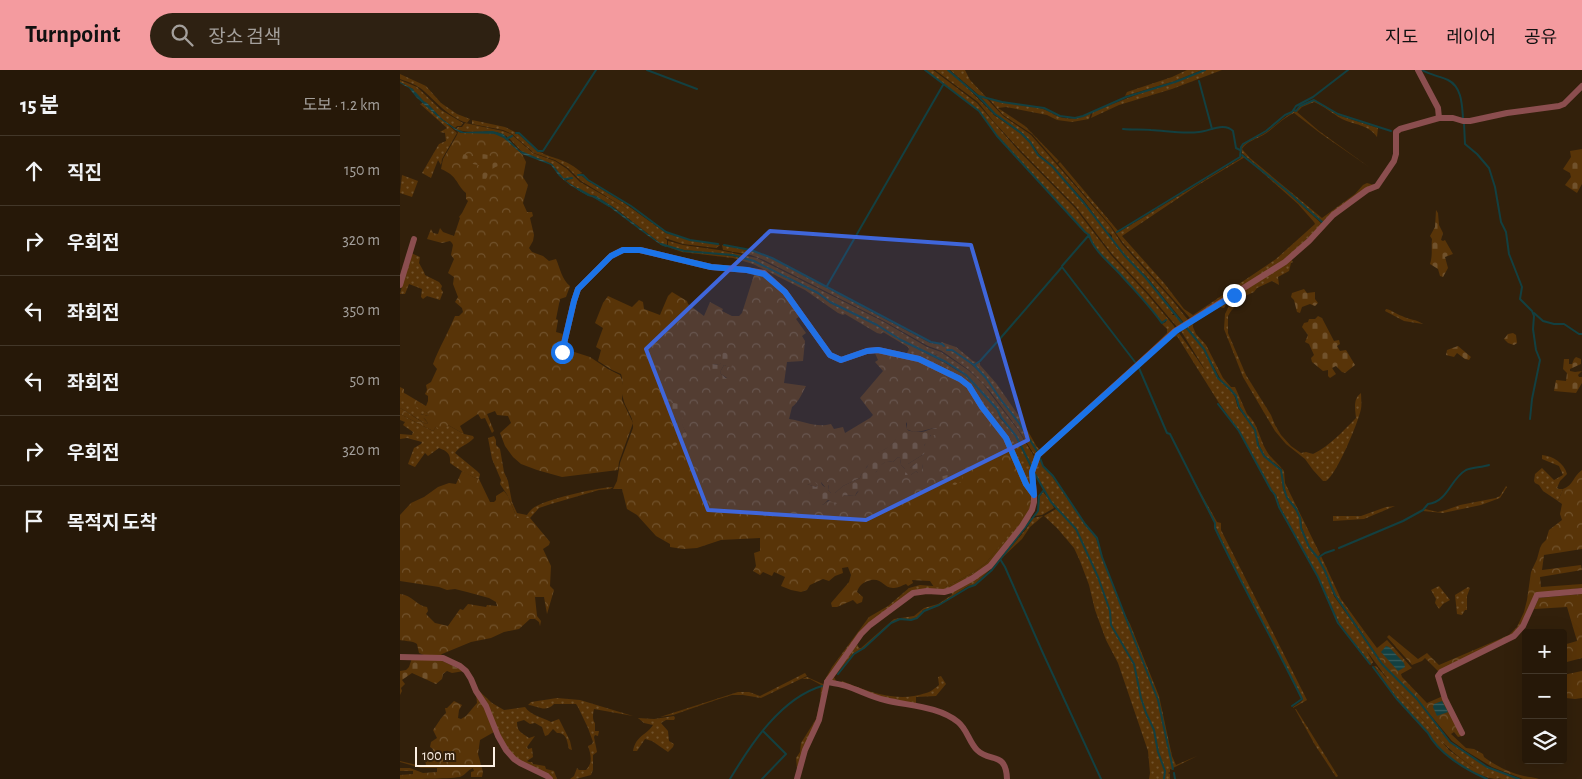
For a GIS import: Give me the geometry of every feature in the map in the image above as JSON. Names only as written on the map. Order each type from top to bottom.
[{"type":"street","points":[[1418,70],[1438,108],[1440,118]]},
{"type":"street","points":[[797,779],[804,750],[819,720],[827,682],[861,634],[906,596],[919,591],[944,592],[951,590],[990,566],[1028,518],[1034,502],[1032,472],[1038,455],[1184,326],[1285,262],[1309,241],[1333,215],[1367,190],[1377,186],[1394,162],[1396,132],[1400,129],[1440,118],[1470,121],[1507,113],[1559,106],[1564,104],[1582,86]]},
{"type":"street","points":[[400,285],[414,238]]},
{"type":"street","points":[[562,352],[578,289],[617,252],[640,250],[711,267],[758,271],[770,277],[785,292],[830,355],[841,360],[872,350],[903,355],[932,364],[965,383],[1006,438],[1026,484],[1034,495]]},
{"type":"street","points":[[1462,733],[1445,699],[1438,676],[1441,672],[1514,636],[1523,626],[1537,595],[1582,591]]},
{"type":"street","points":[[400,657],[443,658],[460,666],[471,679],[488,710],[498,736],[506,750],[514,760],[548,776],[550,779]]},
{"type":"street","points":[[827,682],[844,685],[885,700],[933,710],[946,715],[957,721],[964,728],[976,749],[1001,761],[1005,766],[1007,779]]},
{"type":"highlighted area","points":[[770,231],[971,245],[1028,440],[866,520],[708,510],[646,349]]},
{"type":"green space","points":[[925,70],[933,70],[977,103],[1018,150],[1075,208],[1111,255],[1174,326],[1175,328],[1137,362],[1167,333],[1167,329],[1162,324],[1166,320],[1161,322],[1099,252],[1089,235],[997,136],[979,111]]},
{"type":"green space","points":[[935,70],[948,70],[956,76],[994,115],[1020,133],[1030,143],[1038,155],[1052,166],[1084,203],[1124,256],[1146,278],[1173,313],[1172,315],[1175,315],[1183,325],[1177,327],[1112,254],[1076,207],[1019,149],[978,102]]},
{"type":"green space","points":[[950,70],[965,70],[970,80],[987,98],[981,97],[987,99],[1003,116],[1031,135],[1110,226],[1122,244],[1173,301],[1188,320],[1185,324],[1147,277],[1125,256],[1112,239],[1112,235],[1107,232],[1085,202],[1053,166],[1039,154],[1031,142],[1021,132],[995,114],[980,96]]},
{"type":"green space","points":[[1187,70],[1202,70],[1175,81],[1125,96],[1127,92]]},
{"type":"green space","points":[[1206,70],[1222,70],[1172,89],[1119,105],[1091,118],[1093,112],[1107,106]]},
{"type":"green space","points":[[400,74],[426,86],[441,103],[457,114],[470,119],[467,123],[444,110],[419,87],[400,79]]},
{"type":"green space","points":[[400,80],[417,87],[441,110],[463,123],[461,126],[455,128],[442,119],[429,105],[418,98],[413,89],[400,82]]},
{"type":"green space","points":[[989,99],[1043,109],[1067,118],[1077,118],[1091,113],[1089,119],[1072,122],[1006,107],[998,108],[1025,126],[1059,161],[1057,163],[1032,134],[1003,115]]},
{"type":"green space","points":[[1314,100],[1338,115],[1378,128],[1377,137],[1361,125],[1342,119],[1314,102],[1302,107],[1297,112],[1319,131],[1369,167],[1320,133],[1294,113],[1265,134],[1252,140],[1242,149],[1250,158],[1322,218],[1355,194],[1363,185],[1367,183],[1374,185],[1323,222],[1242,153],[1241,148],[1249,141],[1265,133],[1286,116]]},
{"type":"green space","points":[[423,103],[457,133],[442,159],[441,165],[438,160],[431,178],[422,173],[439,144],[446,141],[445,133],[440,132],[447,128],[420,104]]},
{"type":"green space","points":[[472,120],[505,127],[515,132],[515,134],[518,134],[537,150],[571,165],[582,173],[578,175],[624,203],[666,233],[690,240],[720,245],[716,248],[683,244],[662,237],[624,207],[581,181],[568,168],[555,160],[534,153],[512,134],[503,130],[472,124]]},
{"type":"green space","points":[[465,123],[511,134],[533,153],[555,161],[567,169],[580,182],[624,207],[667,240],[667,246],[660,243],[615,208],[566,181],[572,178],[564,179],[552,164],[522,152],[509,138],[512,136],[508,137],[489,131],[469,132],[456,129],[462,127]]},
{"type":"green space","points":[[455,130],[461,133],[490,132],[502,136],[522,154],[526,162],[523,177],[528,185],[523,203],[527,212],[532,212],[533,216],[530,218],[534,235],[529,248],[532,252],[543,256],[549,261],[556,259],[563,277],[570,286],[566,297],[560,299],[556,319],[558,320],[556,332],[563,334],[560,355],[563,354],[565,349],[590,357],[620,375],[622,380],[622,400],[633,423],[618,470],[562,477],[521,464],[505,446],[500,433],[511,423],[508,416],[497,415],[495,411],[487,414],[494,431],[492,433],[485,418],[481,419],[478,414],[460,426],[464,434],[448,425],[444,431],[436,427],[433,431],[400,414],[400,408],[426,424],[428,423],[418,415],[429,416],[429,414],[402,399],[400,387],[404,389],[404,393],[426,406],[428,396],[425,394],[427,390],[426,385],[431,382],[437,369],[433,364],[455,316],[459,316],[463,312],[462,308],[455,302],[458,297],[453,284],[454,277],[448,273],[454,259],[451,255],[453,245],[450,241],[442,243],[427,239],[431,229],[433,233],[438,234],[440,228],[443,232],[454,236],[459,217],[468,201],[466,193],[453,177],[441,169],[443,159],[457,135],[458,132]]},
{"type":"green space","points":[[1582,149],[1582,184],[1577,193],[1565,185],[1571,177],[1570,173],[1563,169],[1571,157],[1570,151]]},
{"type":"green space","points":[[464,154],[470,157],[482,154],[492,156],[498,161],[498,166],[491,170],[483,182],[479,177],[483,173],[484,167],[462,161]]},
{"type":"green space","points":[[1242,155],[1245,157],[1198,185],[1122,236],[1164,283],[1184,309],[1193,315],[1276,259],[1315,224],[1298,204],[1252,163],[1322,224],[1283,262],[1190,318],[1123,243],[1111,226],[1058,164],[1060,162],[1119,232],[1241,158]]},
{"type":"green space","points":[[402,175],[418,181],[412,197],[400,193]]},
{"type":"green space","points":[[1436,210],[1443,233],[1441,240],[1445,240],[1453,254],[1445,257],[1448,268],[1443,277],[1440,276],[1438,269],[1430,264],[1432,239],[1430,236],[1435,227]]},
{"type":"green space","points":[[668,241],[757,258],[884,322],[927,347],[941,352],[968,370],[983,384],[1018,430],[1035,458],[1032,468],[1016,436],[997,409],[966,375],[935,356],[938,354],[933,356],[901,340],[877,325],[830,302],[802,284],[754,261],[733,255],[684,250],[668,246]]},
{"type":"green space","points":[[722,245],[751,250],[771,258],[930,343],[942,344],[944,347],[941,342],[956,347],[976,362],[974,364],[952,350],[947,350],[962,357],[986,378],[975,365],[980,362],[980,365],[996,383],[1041,451],[1035,456],[989,390],[969,370],[942,351],[928,346],[884,321],[764,260],[751,255],[723,250]]},
{"type":"green space","points":[[668,247],[754,261],[817,293],[830,303],[877,325],[966,376],[997,410],[1000,418],[1016,436],[1032,470],[1033,491],[906,355],[908,347],[883,332],[881,334],[877,333],[845,314],[838,313],[805,290],[753,264],[733,258],[682,252]]},
{"type":"green space","points":[[411,253],[420,257],[419,263],[425,275],[439,282],[442,286],[443,292],[440,300],[427,296],[423,299],[421,297],[422,289],[409,284],[405,294],[400,294]]},
{"type":"green space","points":[[1291,259],[1293,262],[1289,271],[1278,277],[1279,285],[1272,281],[1257,288],[1254,292],[1245,296],[1231,311],[1228,316],[1228,333],[1246,375],[1281,435],[1301,453],[1313,454],[1331,442],[1356,418],[1356,401],[1361,393],[1361,409],[1352,436],[1336,469],[1326,481],[1323,481],[1305,459],[1286,444],[1275,431],[1243,377],[1224,329],[1225,314],[1240,292]]},
{"type":"green space","points":[[747,271],[764,277],[777,287],[801,315],[796,319],[806,333],[802,336],[805,341],[803,361],[787,362],[784,383],[806,386],[792,407],[789,419],[815,425],[831,424],[834,429],[843,427],[845,433],[870,418],[873,415],[860,398],[883,371],[875,362],[878,360],[874,351],[915,360],[965,385],[1004,438],[1034,495],[1027,512],[986,563],[974,572],[943,588],[934,587],[930,581],[912,580],[913,583],[908,586],[906,584],[890,588],[876,580],[868,581],[861,585],[857,592],[863,597],[862,602],[857,604],[853,600],[837,607],[832,607],[831,603],[849,582],[851,575],[848,567],[842,568],[843,573],[829,581],[823,579],[810,585],[807,590],[801,592],[791,590],[781,586],[785,577],[774,572],[772,576],[763,572],[760,575],[753,571],[756,566],[754,553],[760,551],[760,538],[721,540],[697,548],[683,549],[670,547],[670,544],[656,536],[637,515],[627,509],[622,489],[613,489],[633,424],[622,395],[621,374],[598,361],[601,350],[596,347],[603,328],[595,323],[603,303],[608,296],[632,307],[639,300],[643,302],[644,309],[660,315],[668,296],[672,292],[687,301],[688,304],[704,316],[710,302],[732,316],[739,316],[742,313],[754,275]],"holes":[[[721,357],[730,367],[724,365],[720,372],[727,378],[720,379],[712,364],[719,365]],[[673,412],[679,412],[686,432],[680,440],[676,437],[678,428]],[[907,422],[907,429],[914,432],[936,428],[935,435],[931,435],[924,446],[924,454],[908,464],[908,468],[915,464],[923,464],[922,469],[918,473],[916,471],[911,475],[901,465],[900,458],[898,457],[893,462],[885,462],[876,472],[872,473],[855,496],[844,495],[823,505],[810,494],[807,484],[816,487],[821,482],[825,487],[829,485],[828,490],[831,493],[835,493],[843,486],[860,478],[865,469],[878,456],[878,453],[894,442]]]},
{"type":"green space","points":[[1304,289],[1307,293],[1315,292],[1315,299],[1318,303],[1315,306],[1310,304],[1302,307],[1300,313],[1297,312],[1294,300],[1291,297],[1292,293]]},
{"type":"green space","points":[[1229,300],[1224,308],[1220,307],[1197,320],[1193,327],[1196,334],[1206,345],[1223,378],[1231,387],[1235,387],[1268,453],[1284,471],[1285,483],[1320,554],[1318,557],[1309,546],[1302,528],[1301,518],[1287,497],[1282,478],[1283,489],[1287,498],[1300,518],[1301,528],[1309,547],[1325,571],[1334,596],[1382,664],[1417,700],[1450,742],[1487,767],[1518,779],[1502,779],[1486,774],[1470,765],[1449,749],[1389,681],[1366,650],[1373,662],[1371,665],[1339,623],[1318,577],[1280,507],[1276,495],[1271,490],[1239,431],[1177,336],[1171,338],[1179,333],[1207,373],[1181,331],[1185,327],[1204,349],[1218,378],[1230,389],[1221,380],[1203,347],[1186,326]],"holes":[[[1230,389],[1235,394],[1240,407],[1255,429],[1259,445],[1265,456],[1282,469],[1282,474],[1281,470],[1264,456],[1258,446],[1255,430],[1238,408],[1235,397]]]},
{"type":"green space","points":[[1386,309],[1423,324],[1404,321],[1385,311]]},
{"type":"green space","points":[[1318,316],[1322,318],[1334,341],[1339,340],[1340,344],[1337,346],[1340,351],[1346,350],[1355,365],[1345,373],[1336,366],[1332,368],[1336,374],[1330,378],[1328,370],[1323,371],[1312,362],[1311,358],[1314,355],[1309,344],[1305,342],[1308,335],[1302,327],[1309,319],[1315,319]]},
{"type":"green space","points":[[1513,333],[1516,335],[1517,343],[1514,345],[1504,339],[1508,334]]},
{"type":"green space","points":[[1458,346],[1471,357],[1469,360],[1457,353],[1454,357],[1446,355],[1447,350]]},
{"type":"green space","points":[[722,352],[728,355],[732,365],[731,368],[724,365],[720,372],[727,379],[727,382],[723,385],[710,369],[710,365],[721,363]]},
{"type":"green space","points":[[1576,357],[1581,359],[1581,364],[1570,369],[1570,371],[1582,371],[1578,375],[1582,377],[1582,383],[1576,393],[1554,391],[1556,380],[1566,381],[1567,373],[1563,369],[1564,359],[1569,359],[1569,364],[1572,364]]},
{"type":"green space","points":[[400,396],[429,414],[429,416],[420,414],[428,423],[426,424],[400,408]]},
{"type":"green space","points":[[669,404],[679,404],[681,407],[680,416],[682,417],[687,435],[681,438],[680,442],[675,446],[672,445],[671,441],[677,436],[678,428],[674,416],[668,407]]},
{"type":"green space","points":[[400,414],[433,431],[436,427],[448,425],[464,434],[473,436],[472,440],[455,453],[480,474],[479,479],[450,463],[448,453],[439,448],[428,456],[425,453],[415,467],[408,464],[414,448],[422,442],[407,438],[400,439],[400,434],[412,435],[413,432],[403,425],[405,422],[400,420]]},
{"type":"green space","points":[[905,420],[909,431],[923,432],[936,428],[940,431],[939,435],[930,436],[929,443],[924,446],[924,454],[908,464],[910,468],[918,462],[922,462],[921,475],[919,476],[916,471],[911,475],[905,475],[905,469],[898,457],[893,462],[882,464],[866,486],[857,492],[855,496],[844,495],[836,504],[828,500],[823,505],[810,498],[809,492],[805,488],[807,484],[816,487],[818,485],[813,476],[816,472],[821,476],[823,486],[825,487],[826,482],[829,482],[828,490],[831,493],[835,493],[843,486],[860,478],[871,459],[894,442],[900,422]]},
{"type":"green space","points":[[494,436],[496,445],[500,449],[504,472],[517,513],[527,515],[532,509],[547,501],[595,489],[613,487],[539,508],[530,518],[517,518],[508,496],[500,484],[501,480],[492,459],[488,438]]},
{"type":"green space","points":[[1542,455],[1558,461],[1566,470],[1567,474],[1560,481],[1557,488],[1563,489],[1558,501],[1543,491],[1534,481],[1535,474],[1542,468],[1554,480],[1563,475],[1559,466],[1542,459]]},
{"type":"green space","points":[[1040,456],[1043,466],[1096,538],[1125,615],[1159,696],[1172,756],[1176,765],[1197,756],[1173,768],[1173,770],[1170,769],[1168,773],[1170,774],[1170,779],[1149,779],[1148,751],[1118,663],[1106,640],[1095,610],[1089,585],[1080,561],[1074,548],[1044,516],[1056,509],[1060,513],[1051,502],[1054,508],[1042,515],[1034,516],[1038,511],[1040,496],[1043,492],[1050,500],[1033,470]]},
{"type":"green space","points":[[1582,470],[1582,549],[1544,555],[1542,570],[1581,565],[1582,570],[1540,577],[1541,587],[1582,584],[1582,588],[1537,593],[1522,625],[1513,635],[1438,671],[1425,658],[1412,665],[1387,637],[1389,635],[1418,659],[1427,653],[1439,665],[1509,635],[1517,627],[1524,612],[1531,572],[1540,548],[1546,540],[1549,530],[1562,520],[1560,514],[1562,504],[1558,501],[1563,489]]},
{"type":"green space","points":[[462,471],[479,479],[490,502],[494,502],[496,496],[504,491],[517,518],[530,518],[550,542],[543,549],[551,566],[550,586],[554,590],[547,614],[544,597],[535,597],[537,616],[541,621],[540,626],[539,622],[535,619],[530,619],[519,629],[471,642],[440,656],[424,655],[419,653],[417,644],[400,640],[400,594],[408,596],[420,605],[427,607],[428,611],[426,614],[435,623],[448,626],[460,609],[463,610],[468,604],[486,607],[487,605],[497,606],[496,602],[489,598],[467,592],[400,581],[400,515],[411,503],[438,487],[449,483],[456,484]]},
{"type":"green space","points":[[956,473],[963,477],[962,481],[955,485],[947,483],[942,486],[940,484],[939,477]]},
{"type":"green space","points":[[1192,479],[1217,522],[1221,523],[1221,530],[1307,700],[1293,708],[1303,699]]},
{"type":"green space","points":[[1506,486],[1500,498],[1481,505],[1443,513],[1423,511],[1425,509],[1438,512],[1460,505],[1496,498],[1500,496]]},
{"type":"green space","points":[[1031,498],[1031,510],[989,565],[949,589],[921,590],[870,623],[826,681],[824,681],[832,667],[869,617],[888,606],[909,588],[920,585],[946,587],[974,572],[986,563],[1026,512]]},
{"type":"green space","points":[[1395,506],[1364,519],[1333,521],[1333,516],[1361,516],[1386,507]]},
{"type":"green space","points":[[1043,516],[1030,527],[1022,539],[1002,558],[1033,518]]},
{"type":"green space","points":[[1029,518],[1032,518],[995,565],[974,585],[968,586],[939,605],[923,610],[914,619],[900,619],[891,623],[864,648],[854,653],[834,677],[836,681],[841,683],[842,681],[883,695],[904,697],[931,691],[939,685],[938,677],[941,676],[946,684],[936,696],[916,697],[916,704],[885,699],[828,681],[856,642],[859,648],[861,648],[894,619],[914,616],[924,608],[938,604],[952,595],[951,591],[982,573]]},
{"type":"green space","points":[[1321,556],[1341,599],[1365,632],[1362,633],[1335,594],[1319,558]]},
{"type":"green space","points":[[1439,586],[1450,600],[1439,609],[1431,590]]},
{"type":"green space","points":[[1468,587],[1470,588],[1467,596],[1467,610],[1462,615],[1457,614],[1455,595]]},
{"type":"green space","points":[[1582,594],[1582,658],[1567,662],[1567,644],[1577,641],[1567,607],[1534,609],[1539,598]]},
{"type":"green space","points":[[1365,632],[1377,648],[1387,640],[1412,668],[1401,674],[1402,677],[1427,703],[1443,696],[1462,736],[1458,737],[1454,732],[1451,734],[1466,748],[1474,749],[1483,754],[1484,757],[1501,768],[1522,776],[1539,779],[1523,779],[1492,767],[1452,741],[1417,699],[1382,663],[1362,633]]},
{"type":"green space","points":[[412,658],[438,659],[464,671],[452,673],[447,671],[436,684],[412,673],[402,680],[405,684],[401,688],[400,695],[400,671],[406,670],[409,667]]},
{"type":"green space","points":[[1374,666],[1449,750],[1471,766],[1499,779],[1479,775],[1469,770],[1440,748],[1428,732],[1396,698]]},
{"type":"green space","points":[[1582,671],[1582,698],[1567,698],[1567,674]]},
{"type":"green space","points":[[805,673],[807,676],[761,698],[732,695],[673,715],[660,717],[738,692],[749,692],[760,696]]},
{"type":"green space","points":[[807,677],[825,685],[818,720],[797,769],[796,758],[800,752],[801,743],[816,719],[820,703],[821,686],[823,686],[810,679],[802,679]]},
{"type":"green space","points":[[478,690],[492,703],[504,710],[525,707],[533,714],[551,722],[559,719],[570,741],[572,750],[569,749],[563,734],[557,733],[553,729],[545,736],[542,727],[535,723],[530,724],[524,720],[517,722],[518,728],[522,733],[529,738],[535,736],[527,747],[528,749],[532,748],[533,757],[527,761],[545,766],[546,769],[554,771],[557,779],[552,779],[510,754]]},
{"type":"green space","points":[[476,693],[488,713],[494,732],[480,740],[478,754],[483,772],[482,777],[471,777],[471,772],[474,771],[473,768],[460,777],[400,779],[400,775],[413,774],[413,771],[400,771],[400,768],[410,768],[423,773],[437,772],[437,768],[421,768],[400,761],[426,765],[424,755],[431,755],[433,749],[430,747],[431,742],[437,738],[433,730],[446,713],[445,708],[454,701],[462,705],[458,718],[461,719],[477,703]]},
{"type":"green space","points":[[557,698],[580,700],[633,716],[594,709],[595,731],[599,731],[598,736],[595,735],[594,737],[597,752],[593,755],[591,775],[570,779],[574,776],[577,768],[579,770],[586,770],[590,765],[591,759],[588,746],[593,742],[576,704],[554,704],[545,709],[528,705],[531,702]]},
{"type":"green space","points":[[1295,709],[1338,776],[1336,777],[1315,745]]},
{"type":"green space","points":[[674,716],[674,720],[666,720],[661,723],[668,731],[669,741],[674,744],[668,752],[652,741],[645,739],[637,751],[633,751],[639,738],[653,725],[644,723],[638,718],[654,719]]},
{"type":"water","points":[[400,82],[413,89],[418,98],[427,103],[442,119],[456,129],[464,132],[493,131],[503,134],[519,150],[552,164],[566,181],[586,194],[596,196],[610,205],[660,243],[667,246],[661,245],[596,198],[588,196],[570,185],[559,176],[551,165],[522,154],[499,134],[461,133],[454,129],[439,118],[416,97],[409,88]]},
{"type":"water","points":[[1386,646],[1404,663],[1405,667],[1398,671],[1381,652]]},
{"type":"water","points":[[1442,701],[1448,712],[1437,716],[1433,707],[1434,704]]},
{"type":"waterway","points":[[516,133],[519,133],[538,151],[543,151],[596,70]]},
{"type":"waterway","points":[[647,70],[697,89]]},
{"type":"waterway","points":[[925,70],[979,111],[997,136],[1089,235]]},
{"type":"waterway","points":[[948,70],[978,96],[995,114],[1030,142],[1038,155],[1052,166],[1084,203],[1125,256],[1146,278],[1183,324]]},
{"type":"waterway","points":[[979,96],[1002,102],[1044,108],[1060,116],[1075,118],[1126,97],[1175,82],[1205,70]]},
{"type":"waterway","points":[[1117,232],[1240,157],[1243,144],[1266,131],[1285,115],[1292,112],[1296,106],[1313,97],[1348,70]]},
{"type":"waterway","points":[[1422,70],[1453,83],[1459,92],[1463,118]]},
{"type":"waterway","points":[[1199,81],[1212,129]]},
{"type":"waterway","points":[[827,286],[943,85]]},
{"type":"waterway","points":[[415,93],[423,102]]},
{"type":"waterway","points":[[1294,110],[1296,111],[1300,106],[1314,100],[1338,114],[1391,131]]},
{"type":"waterway","points":[[1464,123],[1465,144],[1489,168],[1495,187],[1501,222],[1506,232],[1509,254],[1522,287],[1520,299],[1532,311],[1534,316],[1533,329],[1536,350],[1540,360],[1530,419]]},
{"type":"waterway","points":[[1123,129],[1187,133],[1225,127],[1233,131],[1236,148],[1240,150]]},
{"type":"waterway","points":[[495,133],[504,137]]},
{"type":"waterway","points":[[508,138],[512,136]]},
{"type":"waterway","points":[[1242,155],[1322,222]]},
{"type":"waterway","points":[[578,175],[583,175],[631,206],[666,232],[690,240],[718,244]]},
{"type":"waterway","points":[[565,179],[572,178]]},
{"type":"waterway","points":[[578,189],[589,195]]},
{"type":"waterway","points":[[594,197],[609,206]]},
{"type":"waterway","points":[[1062,266],[1089,235],[1098,251],[1161,322],[1166,320]]},
{"type":"waterway","points":[[661,244],[684,251],[733,255],[754,261],[946,362],[966,375],[997,409],[1016,436],[1032,468]]},
{"type":"waterway","points":[[724,245],[751,250],[772,258],[931,342],[944,346]]},
{"type":"waterway","points":[[974,365],[998,341],[1062,267],[1135,362]]},
{"type":"waterway","points":[[1534,313],[1543,321],[1564,324],[1582,334]]},
{"type":"waterway","points":[[1186,327],[1204,349],[1218,378],[1236,396],[1239,407],[1255,430],[1258,445],[1264,456],[1281,470],[1287,498],[1296,509],[1309,547],[1318,558],[1335,595],[1382,664],[1417,699],[1450,742],[1487,767],[1519,779]]},
{"type":"waterway","points":[[947,350],[952,350],[974,365],[986,378],[1037,451]]},
{"type":"waterway","points":[[1139,368],[1167,433],[1170,434],[1215,523],[1215,528],[1236,571],[1302,699],[1292,706]]},
{"type":"waterway","points":[[1218,404],[1239,431],[1275,495],[1279,507],[1318,577],[1338,623],[1370,664]]},
{"type":"waterway","points":[[1040,458],[1043,466],[1053,476],[1085,524],[1097,538],[1102,557],[1158,700],[1173,769]]},
{"type":"waterway","points":[[1339,548],[1403,521],[1423,510],[1428,504],[1435,502],[1445,495],[1456,479],[1466,470],[1489,465]]},
{"type":"waterway","points":[[1035,474],[1051,502],[1076,529],[1098,577],[1110,611],[1111,625],[1134,664],[1141,698],[1154,730],[1158,752],[1165,771],[1164,779]]},
{"type":"waterway","points":[[838,674],[854,654],[864,648],[891,623],[900,619],[911,620],[917,618],[924,611],[975,585],[992,570],[1038,511],[1039,496],[1043,491]]},
{"type":"waterway","points":[[1319,557],[1334,550]]},
{"type":"waterway","points":[[1000,559],[1101,779]]},
{"type":"waterway","points":[[1373,667],[1396,698],[1428,733],[1438,747],[1462,766],[1487,779]]},
{"type":"waterway","points":[[730,779],[747,751],[780,711],[807,692],[822,686]]},
{"type":"waterway","points":[[762,779],[786,754],[763,731]]},
{"type":"waterway","points":[[1174,773],[1175,779]]},
{"type":"route","points":[[562,352],[578,289],[617,252],[640,250],[711,267],[758,271],[770,277],[785,292],[830,355],[841,360],[872,350],[903,355],[932,364],[969,386],[982,407],[1006,438],[1026,484],[1034,495],[1032,472],[1038,455],[1176,331],[1234,295]]}]
